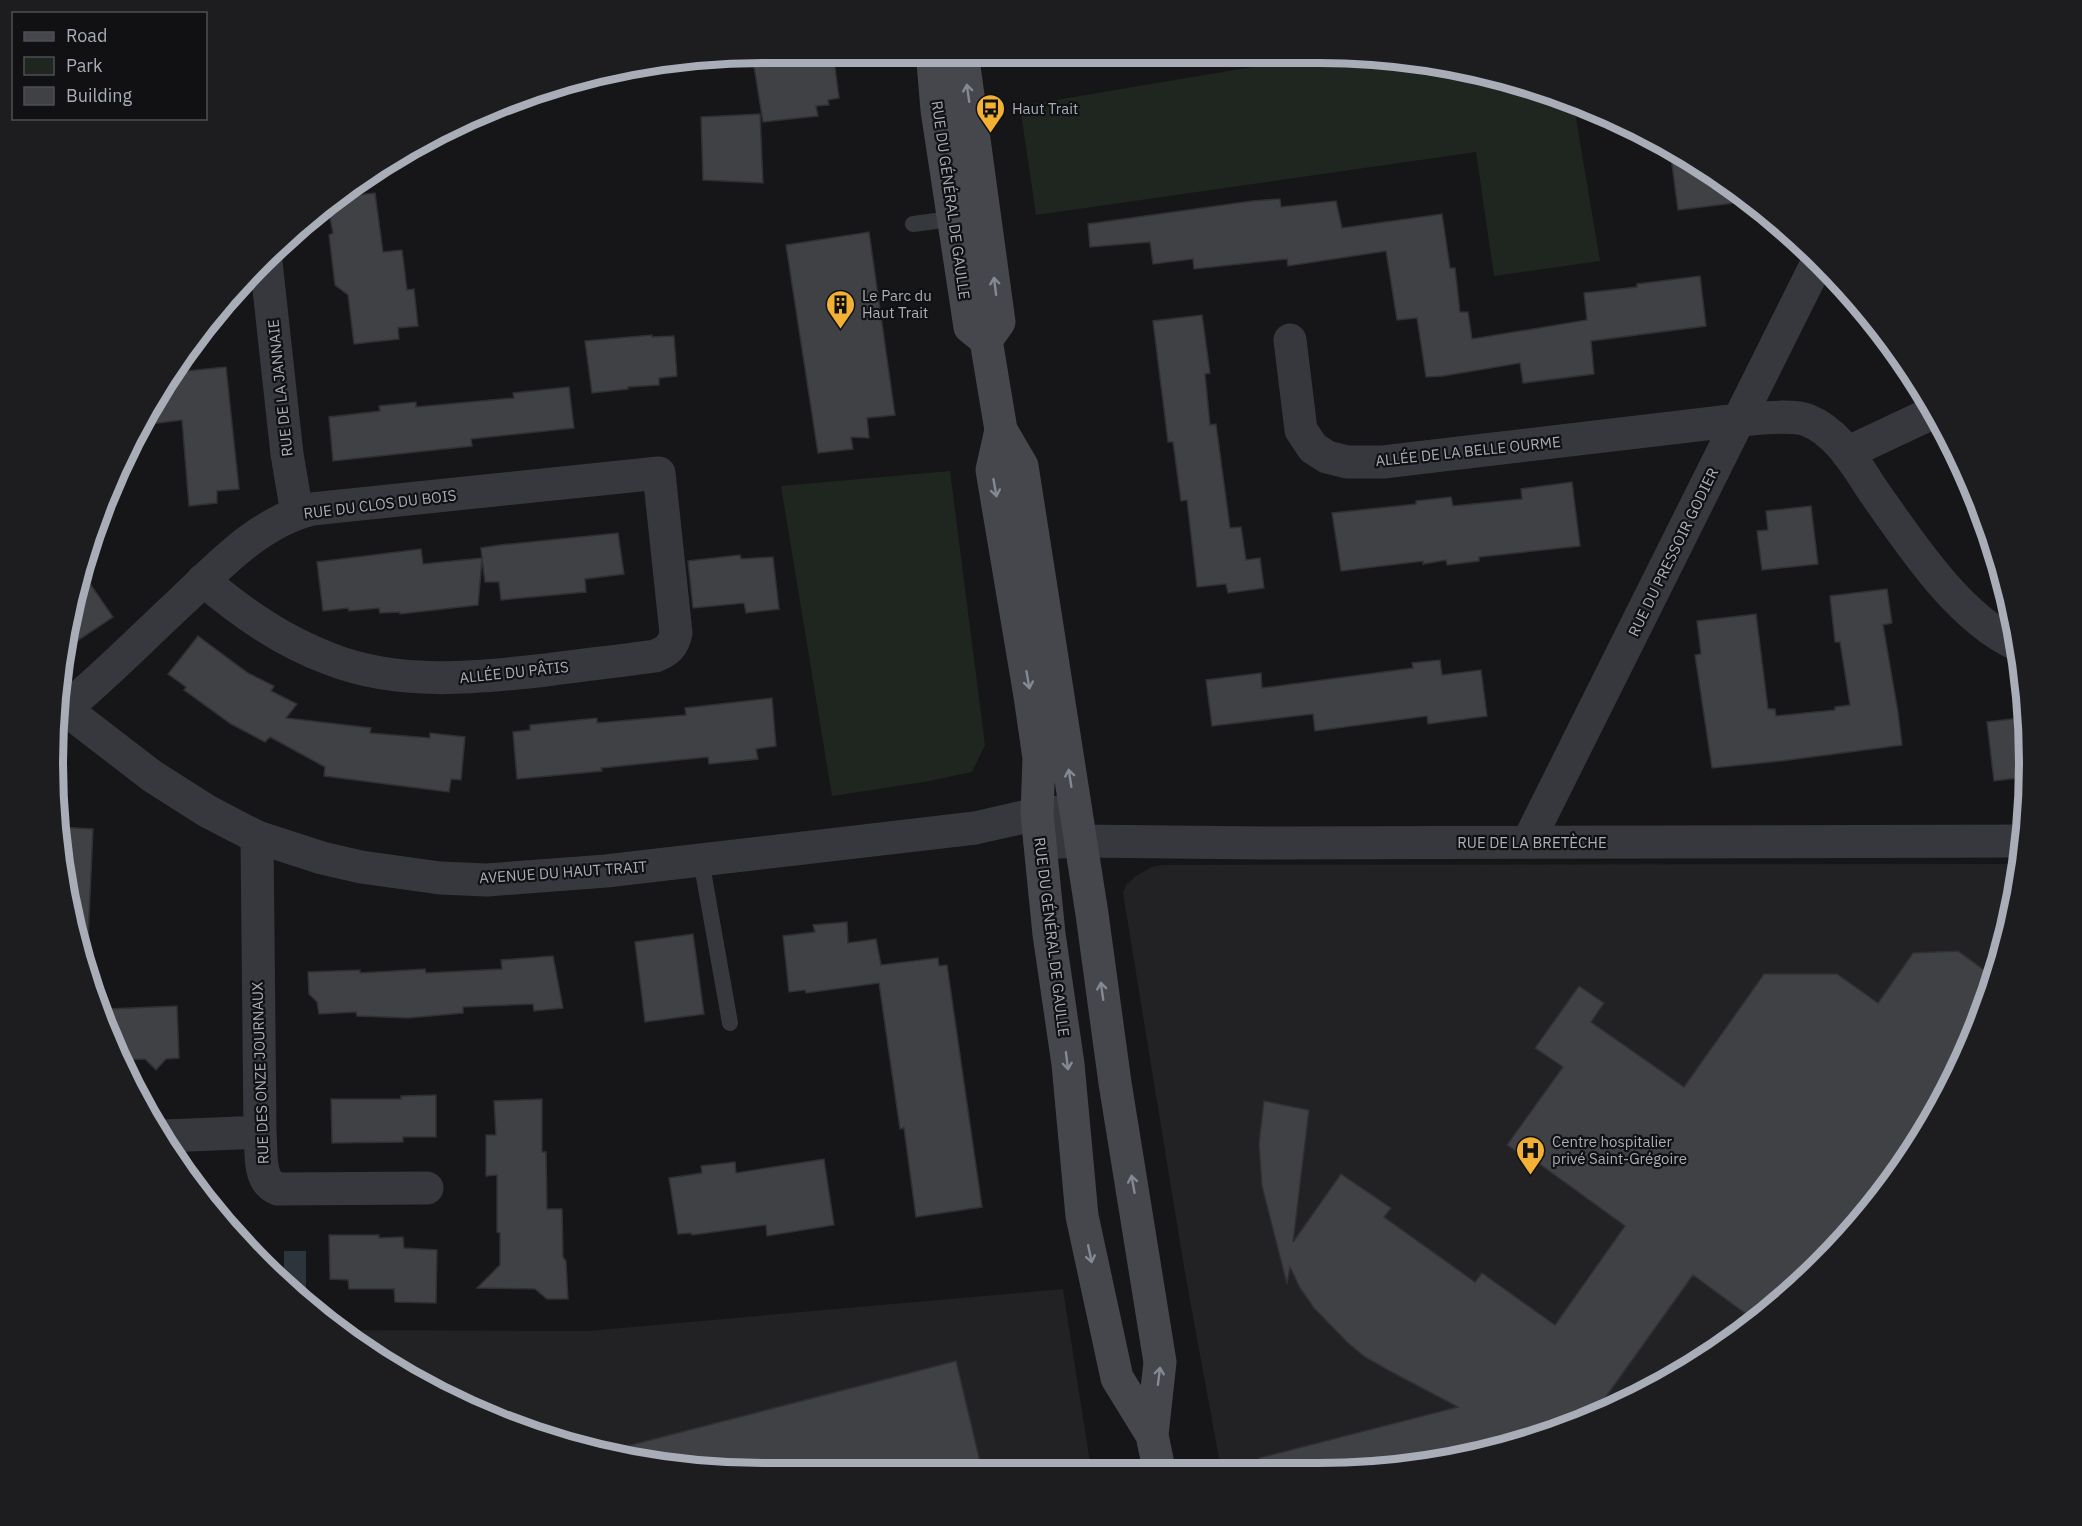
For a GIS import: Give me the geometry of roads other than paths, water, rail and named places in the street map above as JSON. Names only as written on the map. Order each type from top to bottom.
[{"type":"main road","name":"RUE DU GÉNÉRAL DE GAULLE","points":[[933,63],[968,217]]},
{"type":"main road","name":"RUE DU GÉNÉRAL DE GAULLE","points":[[963,63],[970,327],[986,340],[1001,430],[1022,466],[1115,1083],[1161,1362],[1152,1435],[1158,1463]]},
{"type":"main road","name":"RUE DU GÉNÉRAL DE GAULLE","points":[[1001,430],[992,470],[1038,748],[1038,829],[1049,934],[1068,1064],[1082,1216],[1117,1378],[1152,1435]]},
{"type":"street","name":"RUE DU PRESSOIR GODIER","points":[[1528,842],[1814,268]]},
{"type":"street","name":"RUE DE LA JANNAIE","points":[[267,269],[287,454],[297,513]]},
{"type":"street","name":"ALLÉE DE LA BELLE OURME","points":[[1290,340],[1301,430],[1312,448],[1327,457],[1347,462],[1383,462],[1738,420],[1772,417],[1805,419],[1828,431],[1847,453],[1920,556],[1961,602],[1995,632],[2008,639]]},
{"type":"street","points":[[1847,453],[1926,416]]},
{"type":"street","name":"RUE DU CLOS DU BOIS","points":[[66,703],[84,693],[203,580],[254,536],[277,521],[297,513],[659,473]]},
{"type":"street","name":"ALLÉE DU PÂTIS","points":[[203,580],[230,603],[293,643],[332,660],[371,671],[445,679],[496,676],[655,656],[667,652],[674,643],[676,633],[659,473]]},
{"type":"street","name":"AVENUE DU HAUT TRAIT","points":[[65,707],[152,776],[207,811],[257,837],[322,858],[361,867],[440,878],[487,880],[531,877],[975,828],[1038,829],[1077,826]]},
{"type":"street","name":"RUE DE LA BRETÈCHE","points":[[1077,826],[1266,843],[2014,841]]},
{"type":"street","name":"RUE DES ONZE JOURNAUX","points":[[257,837],[260,1132],[263,1176],[271,1186],[278,1189],[427,1188]]},
{"type":"street","points":[[171,1136],[260,1132]]},
{"type":"lane","points":[[913,224],[968,217]]},
{"type":"lane","points":[[701,860],[730,1023]]},
{"type":"place","name":"Haut Trait","points":[[991,134]]},
{"type":"place","name":"Le Parc du Haut Trait","points":[[841,330]]},
{"type":"place","name":"Centre hospitalier privé Saint-Grégoire","points":[[1531,1176]]}]
